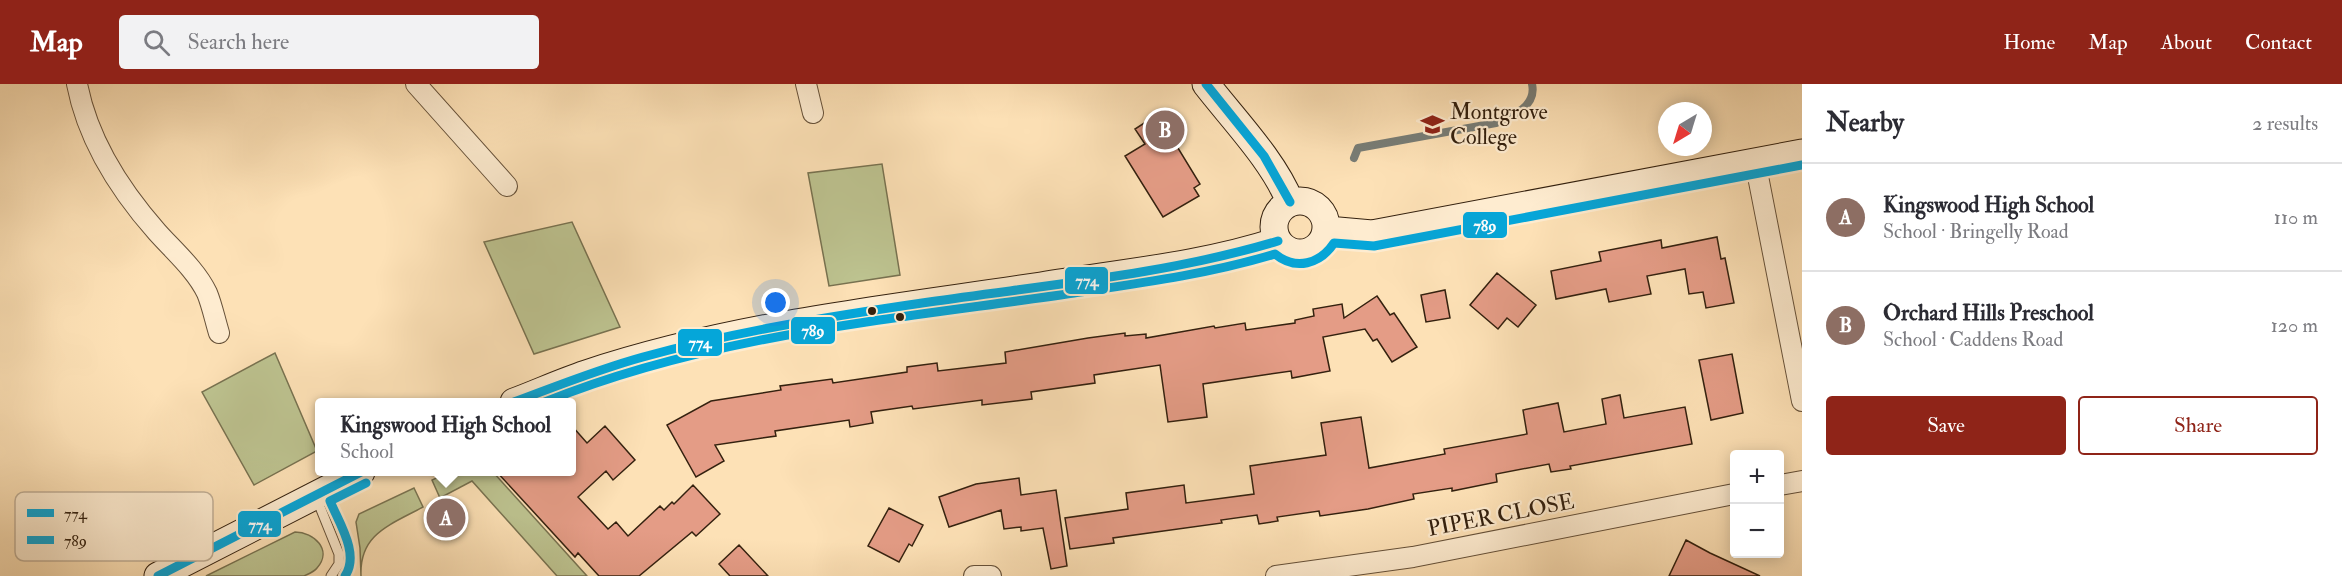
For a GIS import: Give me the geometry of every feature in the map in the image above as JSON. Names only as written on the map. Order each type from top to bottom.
[{"type":"main road","points":[[1206,84],[1269,165],[1286,190],[1290,202]]},
{"type":"main road","points":[[1327,231],[1372,234],[1802,153]]},
{"type":"main road","points":[[1309,201],[1317,206],[1327,221],[1327,231],[1318,247],[1302,253],[1292,252],[1278,241],[1274,223],[1276,214],[1290,202],[1309,201]]},
{"type":"main road","points":[[525,398],[594,372],[680,348],[776,326],[1174,265],[1255,249],[1278,241]]},
{"type":"main road","points":[[213,548],[351,476]]},
{"type":"main road","points":[[158,576],[187,561]]},
{"type":"street","points":[[77,84],[86,119],[114,177],[135,207],[196,276],[206,293],[219,333]]},
{"type":"street","points":[[416,84],[507,186]]},
{"type":"street","points":[[806,84],[813,113]]},
{"type":"street","points":[[1755,161],[1802,401]]},
{"type":"street","points":[[1784,484],[1802,481]]},
{"type":"street","name":"PIPER CLOSE","points":[[1276,576],[1416,566],[1730,495]]},
{"type":"street","points":[[974,576],[984,574],[992,576]]},
{"type":"lane","points":[[315,495],[339,554],[339,564],[331,576]]},
{"type":"green space","points":[[882,164],[900,275],[829,286],[808,173]]},
{"type":"green space","points":[[572,222],[620,327],[534,354],[484,242]]},
{"type":"green space","points":[[275,353],[315,446],[315,452],[254,485],[202,392]]},
{"type":"green space","points":[[440,476],[497,476],[587,576],[557,576],[472,481],[440,498],[432,480]]},
{"type":"green space","points":[[414,488],[423,507],[388,526],[371,540],[365,550],[361,576],[356,522],[359,514]]},
{"type":"green space","points":[[295,532],[309,535],[319,543],[322,549],[321,561],[309,574],[304,576],[206,576]]},
{"type":"building","points":[[1155,116],[1165,131],[1167,130],[1200,184],[1194,188],[1199,196],[1163,217],[1125,156],[1145,144],[1135,129]]},
{"type":"building","points":[[1717,237],[1721,259],[1725,258],[1734,303],[1706,308],[1703,292],[1689,294],[1685,269],[1647,276],[1651,294],[1609,302],[1606,289],[1556,299],[1551,271],[1601,261],[1599,252],[1661,240],[1662,248]]},
{"type":"building","points":[[1497,273],[1536,305],[1518,327],[1507,318],[1498,329],[1470,305]]},
{"type":"building","points":[[1445,290],[1450,318],[1426,322],[1421,295]]},
{"type":"building","points":[[1377,296],[1390,315],[1394,313],[1417,347],[1392,362],[1377,339],[1373,341],[1365,329],[1323,337],[1330,371],[1292,378],[1291,371],[1203,384],[1207,417],[1168,422],[1160,365],[1094,375],[1095,383],[1031,392],[1032,399],[982,405],[982,400],[913,409],[912,406],[871,412],[873,423],[850,427],[849,420],[775,431],[776,436],[715,445],[724,461],[696,477],[667,425],[711,401],[781,390],[780,386],[832,379],[833,383],[907,372],[907,367],[937,363],[938,371],[1006,363],[1005,352],[1125,333],[1125,336],[1146,334],[1146,338],[1214,326],[1215,328],[1245,323],[1246,330],[1295,323],[1295,320],[1314,316],[1313,309],[1342,304],[1344,318]]},
{"type":"building","points":[[1732,354],[1743,413],[1711,420],[1699,360]]},
{"type":"building","points":[[1620,395],[1624,418],[1685,407],[1692,444],[1570,466],[1571,469],[1551,472],[1549,464],[1496,474],[1497,482],[1452,491],[1452,488],[1413,494],[1414,499],[1368,509],[1320,516],[1319,511],[1277,517],[1278,521],[1259,524],[1257,515],[1221,520],[1222,523],[1113,538],[1114,543],[1070,549],[1065,518],[1128,509],[1126,493],[1184,485],[1186,503],[1254,494],[1250,466],[1326,455],[1321,423],[1361,417],[1369,468],[1445,454],[1444,449],[1527,434],[1523,410],[1558,403],[1564,432],[1606,424],[1602,399]]},
{"type":"building","points":[[605,426],[635,460],[613,480],[606,471],[578,497],[608,529],[616,522],[628,536],[660,506],[664,510],[672,502],[674,504],[693,485],[720,514],[696,536],[692,532],[639,576],[599,576],[578,553],[575,557],[501,476],[576,476],[576,431],[587,443]]},
{"type":"building","points":[[1019,478],[1021,495],[1056,490],[1067,566],[1051,569],[1043,528],[1021,531],[1021,527],[1004,529],[1001,510],[949,527],[939,497],[976,484]]},
{"type":"building","points":[[889,508],[923,525],[912,546],[909,544],[899,562],[868,546]]},
{"type":"building","points":[[1686,540],[1710,553],[1760,576],[1669,576]]},
{"type":"building","points":[[739,545],[768,576],[730,576],[719,564]]},
{"type":"waterway","points":[[1354,158],[1358,148],[1496,123],[1516,113],[1527,104],[1533,92],[1532,84]]},
{"type":"transit line","name":"774","points":[[1206,84],[1264,156],[1290,202]]},
{"type":"transit line","name":"789","points":[[556,398],[608,379],[739,344],[873,321],[1150,282],[1275,254],[1291,262],[1307,263],[1322,256],[1334,243],[1374,246],[1802,165]]},
{"type":"transit line","name":"774","points":[[525,398],[627,362],[749,332],[893,307],[1149,271],[1235,253],[1278,241]]},
{"type":"transit line","name":"774","points":[[213,548],[353,476]]},
{"type":"transit line","name":"789","points":[[345,576],[349,567],[349,548],[330,501],[366,483]]},
{"type":"transit line","name":"774","points":[[158,576],[187,561]]},
{"type":"place","name":"Montgrove College","points":[[1432,125]]},
{"type":"place","name":"Orchard Hills Preschool","points":[[1165,130]]},
{"type":"place","name":"Kingswood High School","points":[[446,518]]}]
